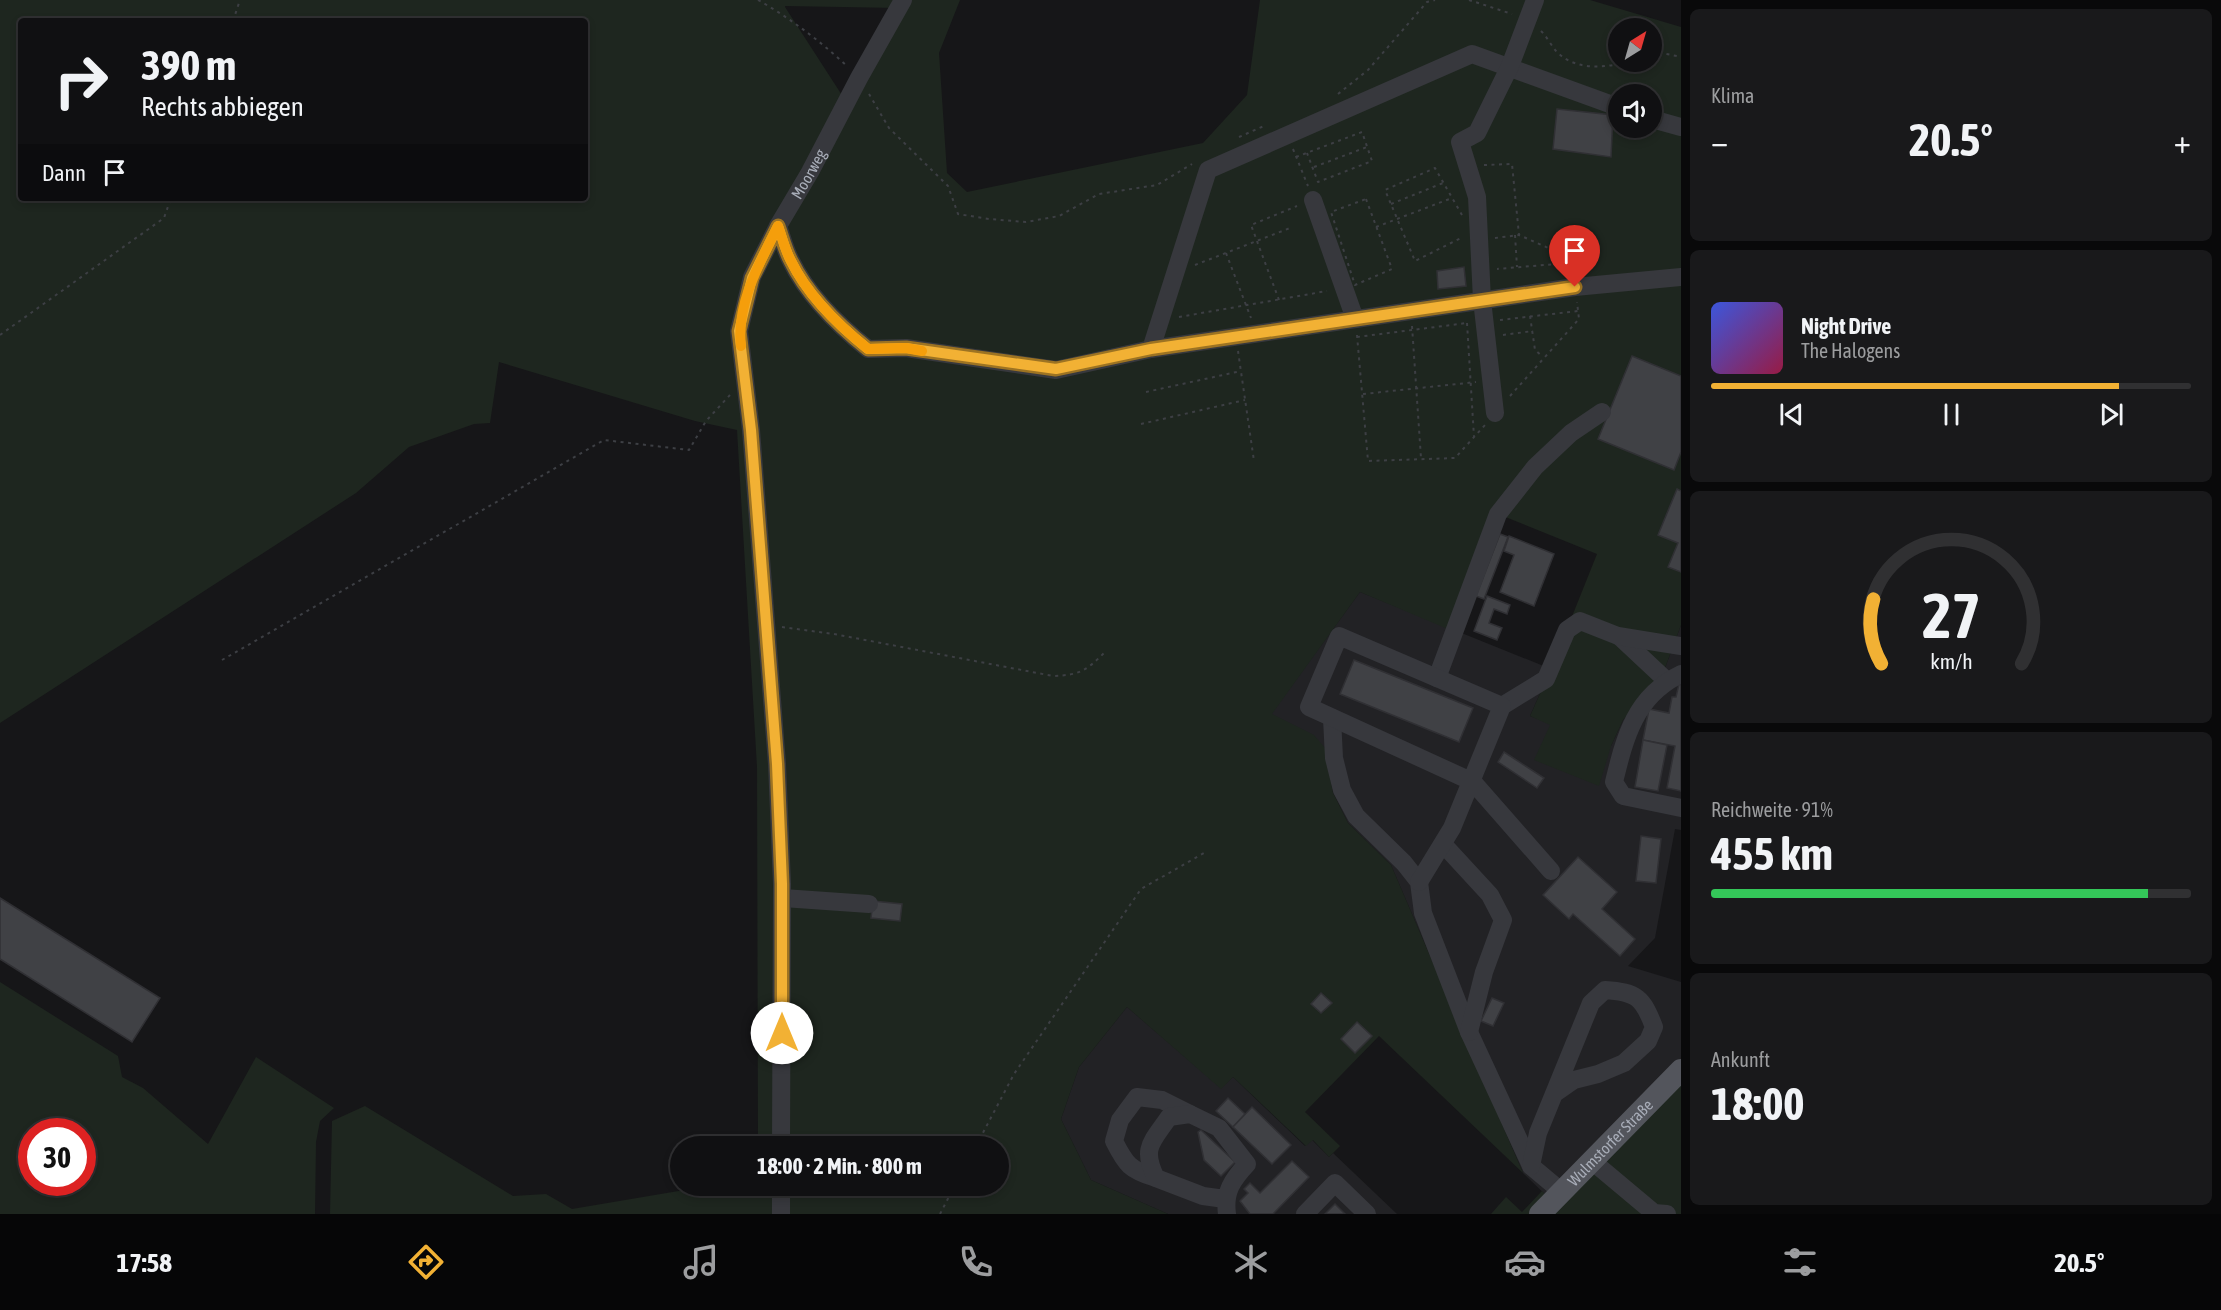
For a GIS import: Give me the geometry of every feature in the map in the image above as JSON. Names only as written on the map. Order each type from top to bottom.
[{"type":"main road","name":"Wulmstorfer Straße","points":[[1540,1214],[1681,1070]]},
{"type":"street","name":"Moorweg","points":[[781,1136],[783,898],[777,764],[746,378],[739,331],[752,278],[778,226],[810,172],[903,0]]},
{"type":"street","points":[[1495,413],[1498,385],[1476,322],[1482,300],[1475,233],[1477,197],[1460,141],[1477,133],[1510,66],[1535,0]]},
{"type":"street","points":[[1151,349],[1208,170],[1472,54],[1608,103]]},
{"type":"street","points":[[1662,122],[1681,127]]},
{"type":"street","points":[[1313,200],[1345,288],[1356,328]]},
{"type":"street","points":[[778,226],[790,261],[808,289],[838,323],[868,349],[906,348],[1056,369],[1151,349],[1257,333],[1356,328],[1410,311],[1575,287],[1681,277]]},
{"type":"street","points":[[1437,678],[1498,514],[1535,467],[1570,433],[1602,412]]},
{"type":"street","points":[[1419,882],[1452,828],[1473,782],[1502,706],[1546,679],[1566,630],[1580,621],[1618,636],[1681,646]]},
{"type":"street","points":[[1502,706],[1339,636],[1309,707],[1473,782],[1551,871]]},
{"type":"street","points":[[1618,636],[1674,678],[1639,711],[1630,726],[1614,782],[1623,796],[1681,808]]},
{"type":"street","points":[[1332,718],[1334,758],[1342,790],[1356,816],[1404,863],[1419,882],[1423,913],[1469,1032],[1531,1166],[1562,1192]]},
{"type":"street","points":[[1443,844],[1490,895],[1503,920],[1484,972],[1469,1032]]},
{"type":"street","points":[[783,898],[869,904]]},
{"type":"street","points":[[1531,1166],[1538,1133],[1591,1002],[1605,990],[1625,992],[1646,1005],[1654,1027],[1648,1041],[1624,1063],[1598,1074],[1574,1080],[1554,1094]]},
{"type":"street","points":[[1137,1097],[1162,1100],[1190,1114],[1219,1128],[1247,1164],[1234,1177],[1226,1207],[1203,1196],[1134,1171],[1123,1160],[1114,1140],[1120,1120],[1137,1097]]},
{"type":"street","points":[[1156,1178],[1149,1163],[1150,1145],[1169,1117],[1190,1114]]},
{"type":"street","points":[[1592,1161],[1654,1213],[1667,1214]]},
{"type":"street","points":[[1305,1214],[1335,1183],[1367,1214]]},
{"type":"street","points":[[781,1196],[781,1214]]},
{"type":"path","points":[[234,18],[240,0]]},
{"type":"path","points":[[758,0],[827,47],[859,78],[890,128],[948,186],[958,214],[1026,222],[1059,216],[1099,194],[1157,184],[1194,163]]},
{"type":"path","points":[[1336,96],[1368,70],[1426,1],[1435,0]]},
{"type":"path","points":[[1469,0],[1529,19],[1566,59],[1590,68],[1608,67]]},
{"type":"path","points":[[1662,53],[1681,57]]},
{"type":"path","points":[[1233,141],[1274,122]]},
{"type":"path","points":[[1296,157],[1362,132],[1372,161],[1318,182],[1307,153]]},
{"type":"path","points":[[1279,300],[1251,225],[1313,200],[1291,144]]},
{"type":"path","points":[[1313,167],[1367,147]]},
{"type":"path","points":[[1479,165],[1512,164],[1519,235]]},
{"type":"path","points":[[1462,216],[1435,168],[1385,190],[1415,261],[1475,233],[1484,233],[1484,239],[1519,235],[1580,262],[1487,270]]},
{"type":"path","points":[[1391,204],[1443,183]]},
{"type":"path","points":[[1376,227],[1452,198]]},
{"type":"path","points":[[1366,199],[1376,227],[1392,269],[1354,285],[1330,212],[1366,199]]},
{"type":"path","points":[[0,335],[164,218],[170,201]]},
{"type":"path","points":[[1175,273],[1290,228]]},
{"type":"path","points":[[1515,235],[1517,267]]},
{"type":"path","points":[[1226,253],[1257,333]]},
{"type":"path","points":[[1362,394],[1470,382],[1498,385],[1506,400],[1579,319],[1575,287]]},
{"type":"path","points":[[1160,320],[1345,288]]},
{"type":"path","points":[[1410,311],[1421,459]]},
{"type":"path","points":[[1495,413],[1455,458],[1368,460],[1356,328],[1412,330],[1578,311]]},
{"type":"path","points":[[1530,316],[1535,350],[1544,358]]},
{"type":"path","points":[[1474,436],[1470,382],[1476,322]]},
{"type":"path","points":[[1502,336],[1533,331]]},
{"type":"path","points":[[1236,337],[1254,461]]},
{"type":"path","points":[[1146,392],[1241,371]]},
{"type":"path","points":[[222,660],[604,440],[689,450],[706,421],[746,378]]},
{"type":"path","points":[[1141,424],[1245,400]]},
{"type":"path","points":[[767,625],[834,634],[1053,676],[1076,675],[1089,669],[1105,652]]},
{"type":"path","points":[[981,1136],[1014,1074],[1141,889],[1204,853]]},
{"type":"path","points":[[940,1214],[949,1196]]},
{"type":"shaded area","points":[[0,0],[960,0],[939,53],[947,173],[967,192],[1203,143],[1247,95],[1260,0],[1590,0],[1651,18],[1608,18],[1608,72],[1662,72],[1662,21],[1681,27],[1681,625],[1662,676],[1623,720],[1611,746],[1599,786],[1534,760],[1550,725],[1530,716],[1597,554],[1498,514],[1455,632],[1360,592],[1272,714],[1314,735],[1325,748],[1333,793],[1348,823],[1391,865],[1523,1173],[1379,1036],[1305,1112],[1340,1146],[1329,1157],[1313,1140],[1306,1146],[1233,1077],[1221,1089],[1127,1007],[1079,1067],[1061,1119],[1091,1180],[1168,1214],[330,1214],[332,1121],[365,1106],[513,1196],[546,1194],[572,1209],[670,1192],[670,1196],[1009,1196],[1009,1136],[758,1136],[757,767],[737,430],[695,421],[499,362],[490,423],[474,424],[409,447],[356,493],[0,723]],"holes":[[[785,6],[899,8],[847,103]]]},
{"type":"shaded area","points":[[1360,592],[1551,669],[1530,716],[1611,746],[1623,720],[1662,676],[1681,625],[1681,830],[1675,829],[1655,938],[1628,966],[1681,982],[1681,1069],[1553,1202],[1523,1173],[1391,865],[1348,823],[1333,793],[1325,748],[1271,714]]},
{"type":"shaded area","points":[[0,982],[118,1056],[122,1077],[143,1088],[208,1144],[256,1057],[334,1108],[320,1121],[316,1142],[315,1214],[0,1214]]},
{"type":"shaded area","points":[[1127,1007],[1221,1088],[1233,1077],[1305,1146],[1312,1140],[1329,1157],[1333,1153],[1397,1214],[1168,1214],[1091,1180],[1061,1119],[1079,1067]]},
{"type":"shaded area","points":[[1681,1069],[1681,1214],[1491,1214],[1506,1197],[1522,1212],[1542,1191],[1552,1201]]},
{"type":"building","points":[[1557,109],[1608,114],[1608,138],[1612,138],[1611,157],[1553,149]]},
{"type":"building","points":[[1464,267],[1466,286],[1438,289],[1437,271]]},
{"type":"building","points":[[1632,356],[1681,376],[1681,452],[1674,470],[1598,439]]},
{"type":"building","points":[[1677,489],[1681,491],[1681,572],[1668,567],[1678,543],[1658,535]]},
{"type":"building","points":[[1500,534],[1508,537],[1484,599],[1476,596]]},
{"type":"building","points":[[1509,536],[1554,554],[1534,606],[1500,592],[1514,555],[1504,551]]},
{"type":"building","points":[[1487,596],[1510,605],[1507,614],[1494,609],[1489,623],[1502,628],[1497,640],[1474,631]]},
{"type":"building","points":[[1354,660],[1473,708],[1459,742],[1340,694]]},
{"type":"building","points":[[1679,684],[1681,685],[1681,791],[1667,788],[1675,746],[1643,740],[1649,709],[1669,713],[1672,697],[1676,697]]},
{"type":"building","points":[[1643,740],[1667,745],[1658,791],[1635,787]]},
{"type":"building","points":[[1504,752],[1544,778],[1537,788],[1498,762]]},
{"type":"building","points":[[1641,836],[1661,839],[1656,883],[1636,881]]},
{"type":"building","points":[[1578,857],[1617,892],[1602,909],[1635,939],[1620,956],[1573,914],[1569,919],[1543,895]]},
{"type":"building","points":[[0,898],[160,998],[132,1042],[0,959]]},
{"type":"building","points":[[873,901],[902,904],[900,921],[871,918]]},
{"type":"building","points":[[1321,993],[1332,1003],[1321,1013],[1311,1004]]},
{"type":"building","points":[[1492,998],[1504,1003],[1493,1026],[1481,1021]]},
{"type":"building","points":[[1357,1022],[1372,1036],[1355,1053],[1341,1039]]},
{"type":"building","points":[[1228,1098],[1245,1114],[1233,1127],[1216,1111]]},
{"type":"building","points":[[1252,1107],[1291,1145],[1272,1164],[1233,1127]]},
{"type":"building","points":[[1201,1130],[1235,1162],[1221,1176],[1204,1160],[1198,1132]]},
{"type":"building","points":[[1292,1161],[1309,1177],[1273,1214],[1250,1214],[1240,1201],[1248,1193],[1244,1189],[1250,1183],[1260,1193]]},
{"type":"building","points":[[1335,1204],[1345,1214],[1325,1214]]},
{"type":"slow traffic","points":[[741,346],[739,331],[752,278],[778,226],[790,261],[808,289],[838,323],[859,342],[868,349],[906,348],[922,351]]},
{"type":"route","points":[[782,1033],[782,884],[777,764],[751,430],[739,331],[752,278],[778,226],[790,261],[808,289],[838,323],[868,349],[906,348],[1056,369],[1151,349],[1575,287]]}]
